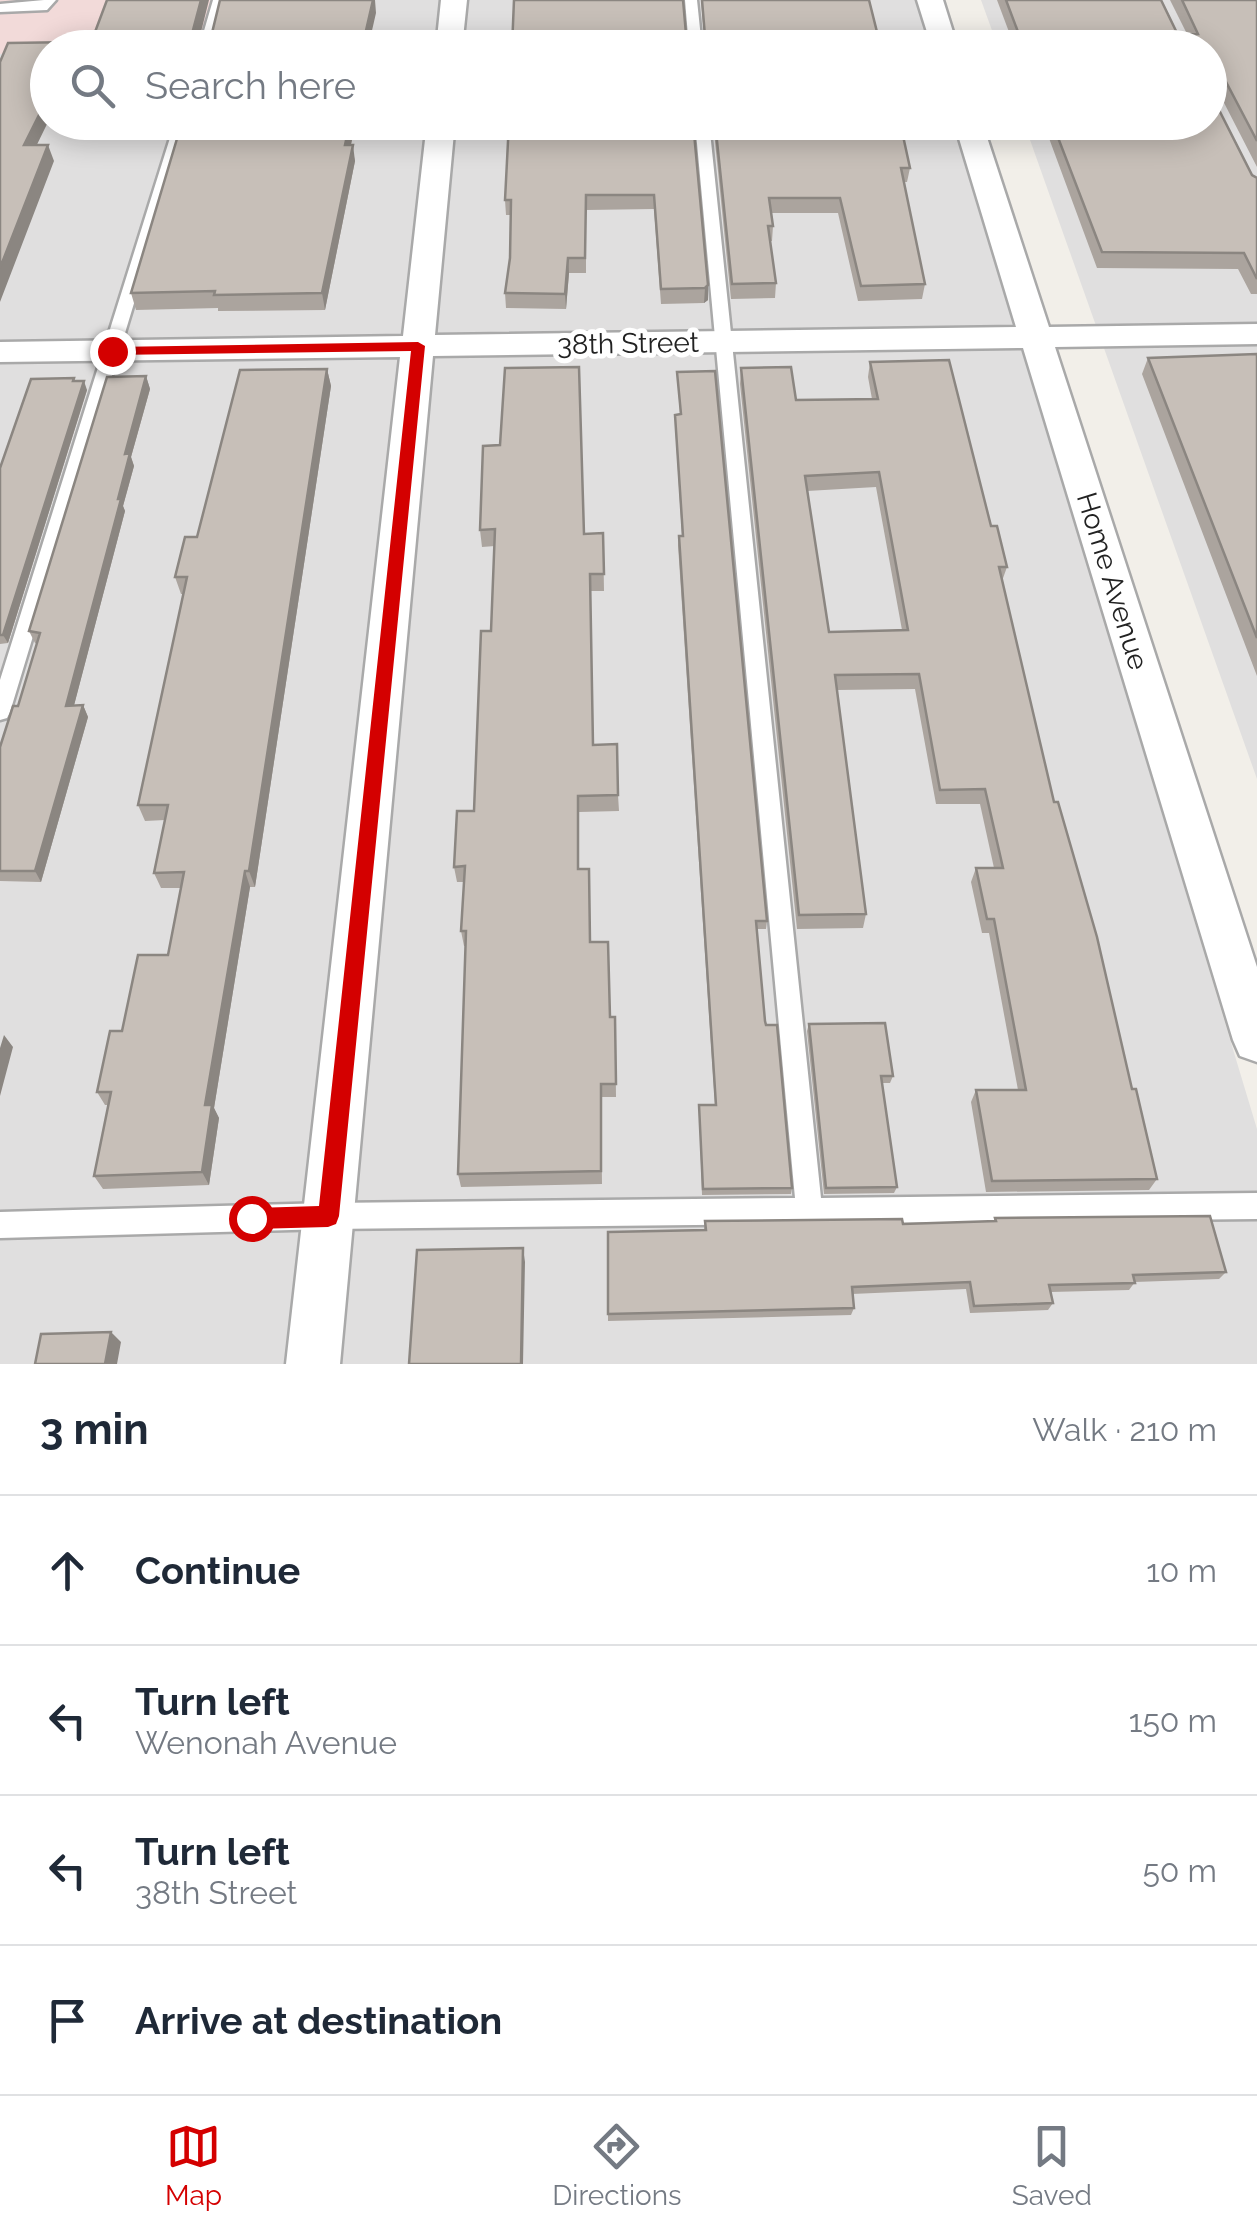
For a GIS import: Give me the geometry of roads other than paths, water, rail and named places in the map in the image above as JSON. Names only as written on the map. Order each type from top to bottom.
[{"type":"street","points":[[451,30],[454,0]]},
{"type":"street","points":[[930,0],[939,30]]},
{"type":"street","points":[[313,1364],[439,140]]},
{"type":"street","name":"Home Avenue","points":[[974,140],[1257,1040]]},
{"type":"street","name":"38th Street","points":[[0,352],[1257,334]]},
{"type":"lane","points":[[0,8],[47,6],[50,0]]},
{"type":"lane","points":[[210,30],[219,0]]},
{"type":"lane","points":[[692,0],[694,30]]},
{"type":"lane","points":[[0,712],[176,140]]},
{"type":"lane","points":[[704,140],[809,1210]]},
{"type":"lane","points":[[0,1225],[328,1216],[1257,1206]]}]
